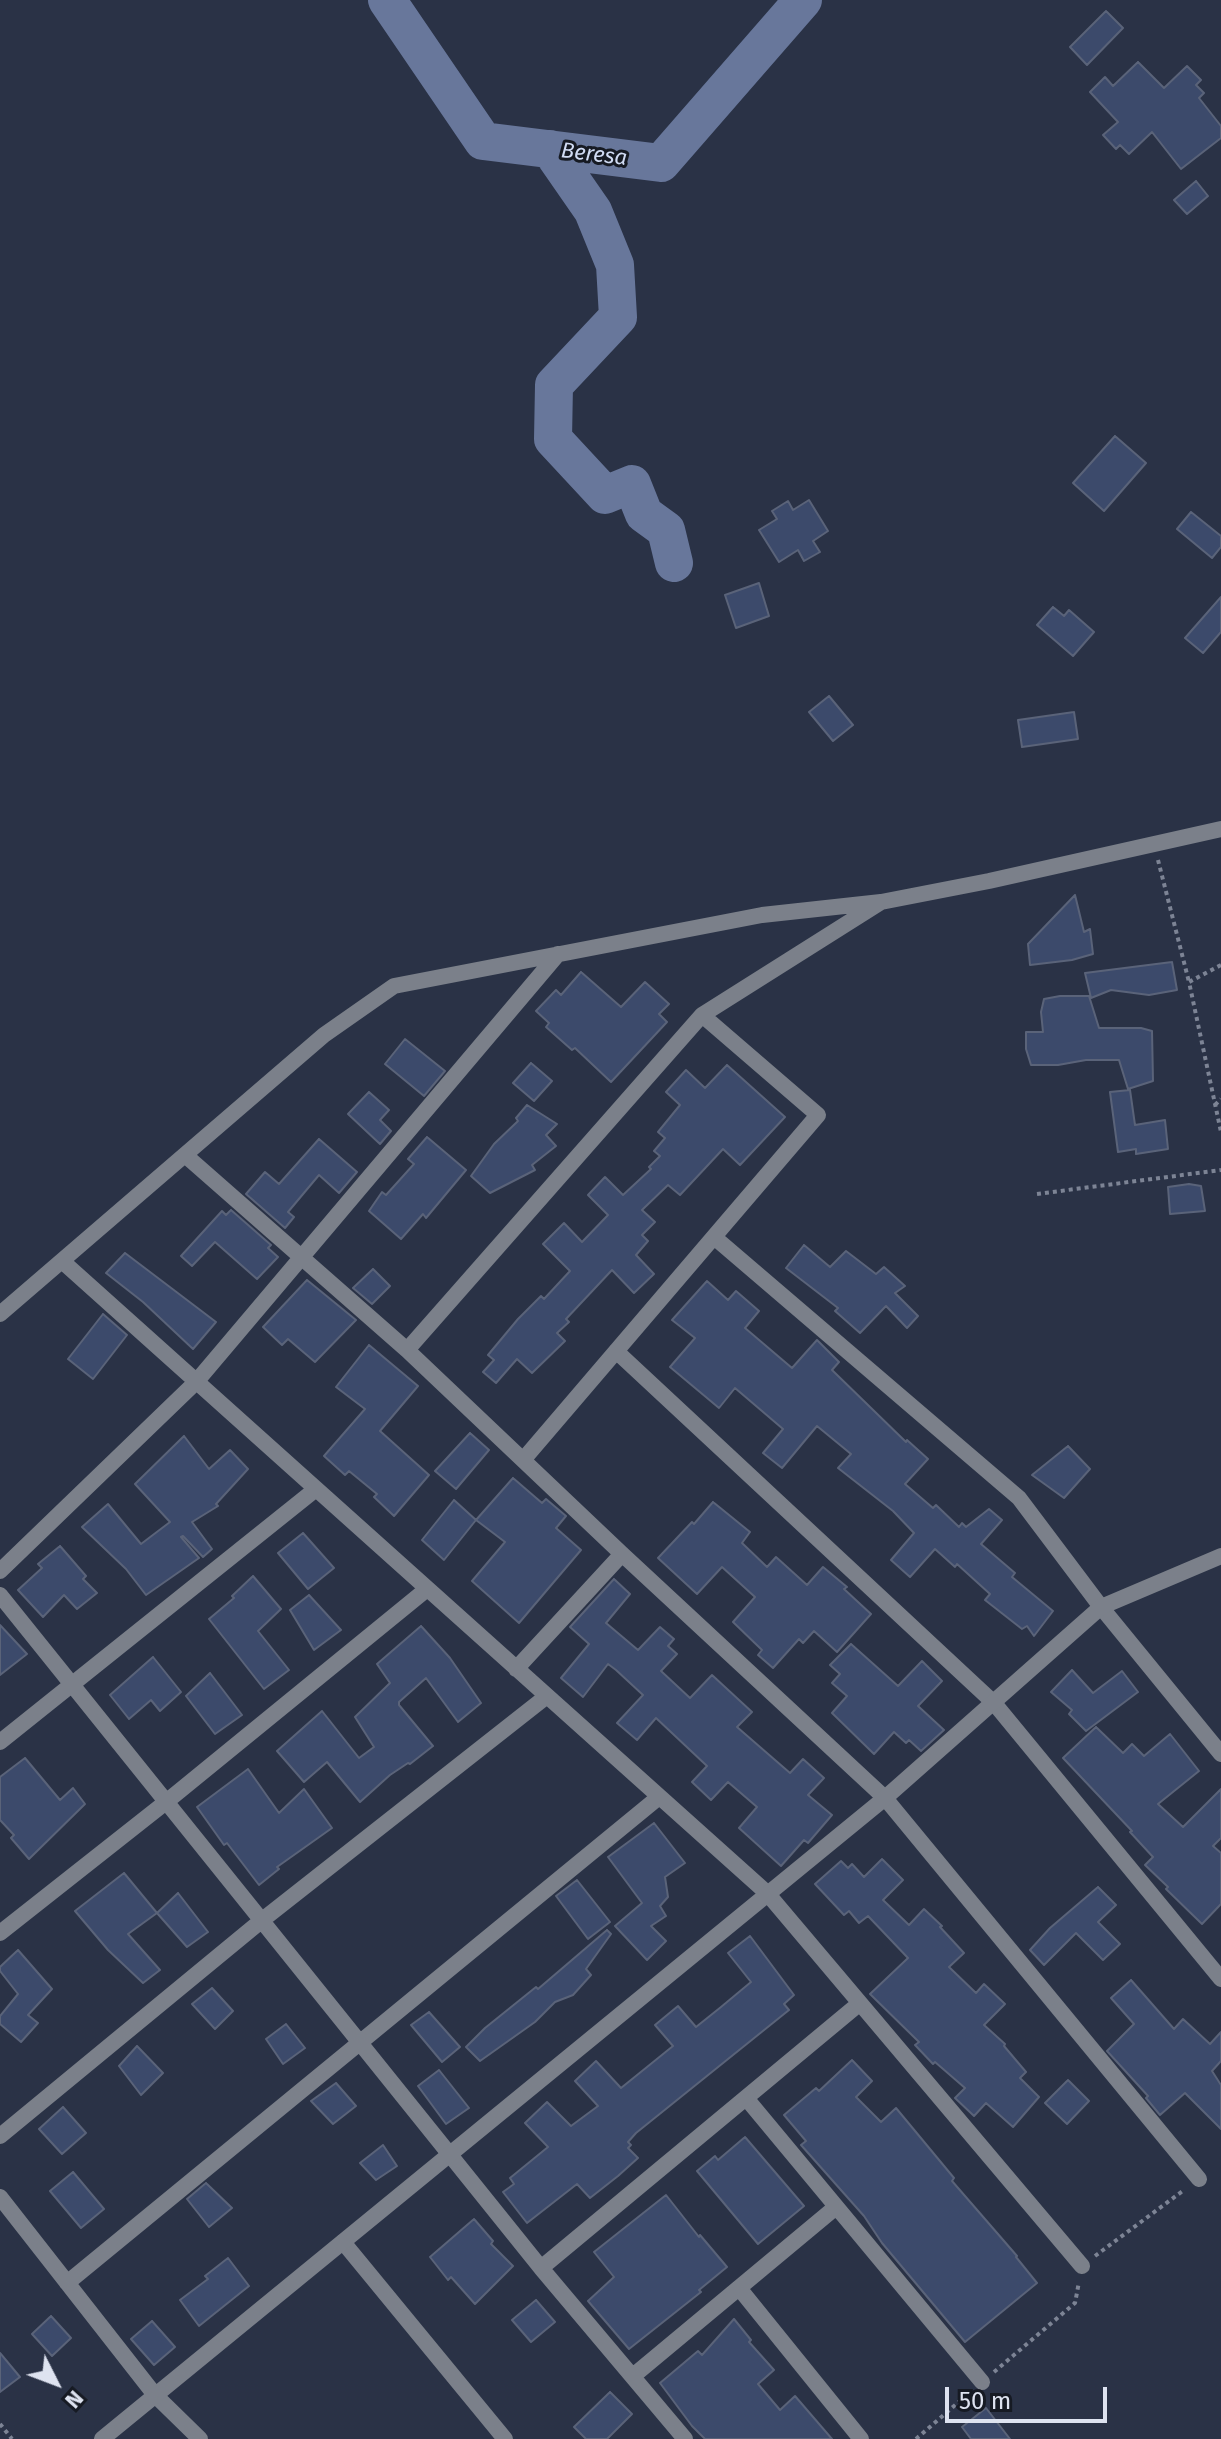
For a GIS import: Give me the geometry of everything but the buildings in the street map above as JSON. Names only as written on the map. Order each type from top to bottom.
[{"type":"street","points":[[0,1314],[324,1035],[394,986],[762,915],[881,902],[1221,829]]},
{"type":"street","points":[[407,1350],[702,1015],[881,902]]},
{"type":"street","points":[[0,1571],[196,1382],[558,954]]},
{"type":"street","points":[[523,1460],[818,1115],[702,1015]]},
{"type":"street","points":[[185,1155],[407,1350],[885,1798],[1199,2179]]},
{"type":"street","points":[[714,1237],[1019,1498],[1101,1607],[1221,1754]]},
{"type":"street","points":[[62,1261],[767,1893],[1082,2266]]},
{"type":"street","points":[[616,1351],[994,1703],[1221,1979]]},
{"type":"street","points":[[0,1742],[316,1489]]},
{"type":"street","points":[[516,1669],[622,1554]]},
{"type":"street","points":[[102,2439],[885,1798],[1101,1607],[1221,1556]]},
{"type":"street","points":[[0,1933],[427,1589]]},
{"type":"street","points":[[0,1595],[449,2155],[685,2439]]},
{"type":"street","points":[[0,2136],[261,1921],[547,1696]]},
{"type":"street","points":[[67,2283],[659,1797]]},
{"type":"street","points":[[541,2268],[860,2003]]},
{"type":"street","points":[[746,2098],[982,2382]]},
{"type":"street","points":[[0,2197],[155,2395],[200,2439]]},
{"type":"street","points":[[633,2376],[836,2207]]},
{"type":"street","points":[[343,2242],[505,2439]]},
{"type":"street","points":[[739,2288],[861,2439]]},
{"type":"path","points":[[1153,844],[1189,982],[1221,1132]]},
{"type":"path","points":[[1189,982],[1221,965]]},
{"type":"path","points":[[1215,1105],[1221,1099]]},
{"type":"path","points":[[1037,1194],[1221,1170]]},
{"type":"path","points":[[916,2439],[1075,2303],[1082,2266],[1199,2179]]},
{"type":"path","points":[[0,2424],[12,2439]]},
{"type":"waterway","name":"Beresa","points":[[387,0],[483,141],[661,163],[803,0]]},
{"type":"waterway","points":[[550,149],[593,211],[615,265],[618,317],[554,385],[553,439],[605,495],[632,484],[644,514],[666,530],[674,563]]}]
